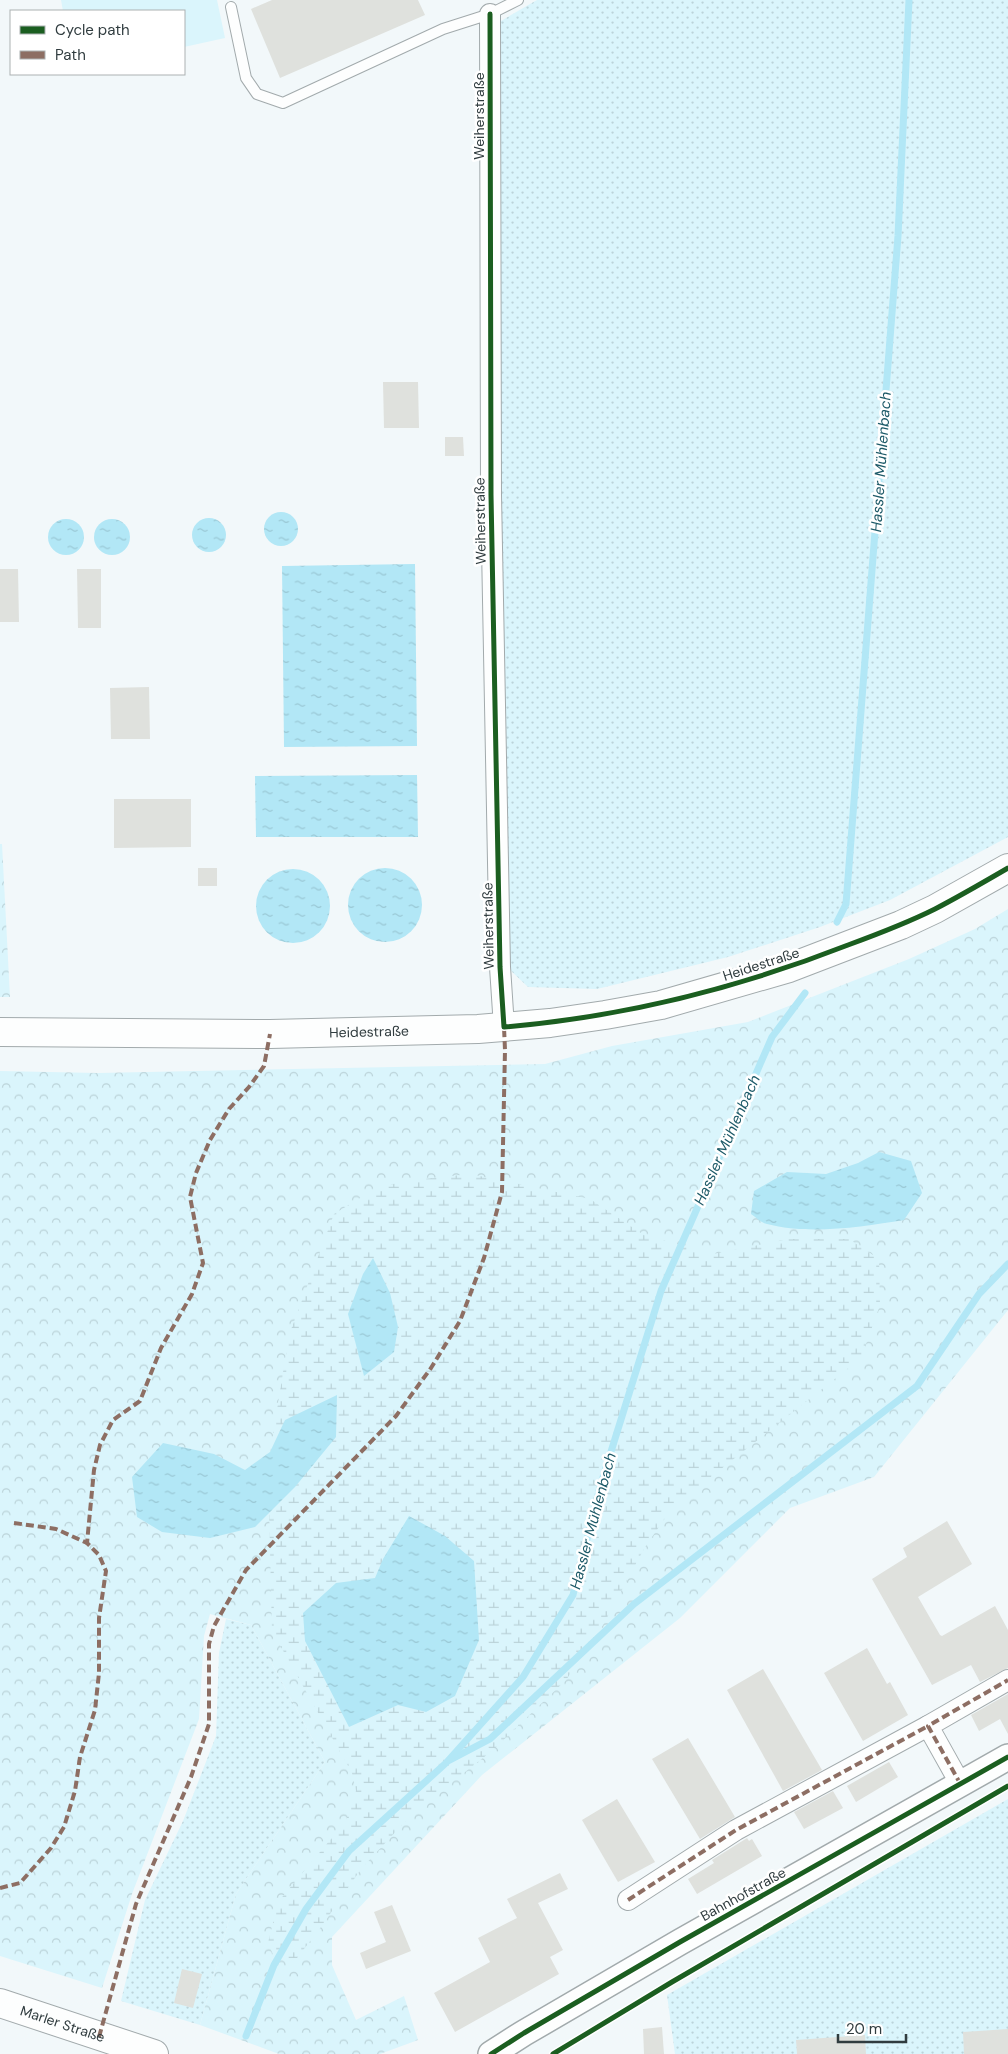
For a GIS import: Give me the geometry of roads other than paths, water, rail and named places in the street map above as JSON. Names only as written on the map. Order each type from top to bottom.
[{"type":"main road","name":"Heidestraße","points":[[0,1032],[270,1034],[504,1027],[550,1023],[660,1005],[789,968],[901,925],[935,909],[1008,868]]},
{"type":"main road","name":"Marler Straße","points":[[0,2003],[154,2054]]},
{"type":"street","name":"Weiherstraße","points":[[490,14],[491,504],[500,967],[504,1027]]},
{"type":"street","points":[[628,1900],[736,1830],[928,1726],[1008,1680]]},
{"type":"street","points":[[928,1726],[961,1785]]},
{"type":"street","name":"Bahnhofstraße","points":[[491,2054],[680,1942],[1008,1757]]},
{"type":"lane","points":[[231,7],[246,78],[257,94],[283,103],[443,29],[490,14],[518,0]]},
{"type":"water","points":[[281,512],[288,513],[293,517],[297,522],[297,536],[293,541],[288,545],[281,546],[274,545],[269,541],[265,536],[264,529],[265,522],[269,517],[274,513]]},
{"type":"water","points":[[209,518],[216,519],[221,523],[225,528],[225,542],[221,547],[216,551],[209,552],[202,551],[197,547],[193,542],[192,535],[193,528],[197,523],[202,519]]},
{"type":"water","points":[[66,519],[73,520],[79,524],[83,530],[83,544],[79,550],[73,554],[66,555],[59,554],[53,550],[49,544],[48,537],[49,530],[53,524],[59,520]]},
{"type":"water","points":[[112,519],[119,520],[125,524],[129,530],[129,544],[125,550],[119,554],[112,555],[105,554],[99,550],[95,544],[94,537],[95,530],[99,524],[105,520]]},
{"type":"water","points":[[415,564],[417,746],[284,747],[282,566]]},
{"type":"water","points":[[417,775],[418,837],[256,837],[255,776]]},
{"type":"water","points":[[385,868],[406,874],[416,884],[422,905],[416,926],[406,936],[385,942],[364,936],[354,926],[348,905],[354,884],[364,874]]},
{"type":"water","points":[[293,869],[314,875],[324,885],[330,906],[324,927],[314,937],[293,943],[272,937],[262,927],[256,906],[262,885],[272,875]]},
{"type":"water","points":[[879,1152],[911,1161],[922,1193],[904,1220],[835,1229],[800,1229],[765,1223],[751,1214],[754,1191],[787,1172],[826,1174],[858,1163]]},
{"type":"water","points":[[373,1258],[390,1293],[398,1327],[394,1352],[364,1376],[348,1314],[363,1274]]},
{"type":"water","points":[[337,1395],[336,1437],[295,1487],[255,1527],[210,1538],[162,1532],[137,1517],[132,1477],[163,1443],[214,1454],[245,1470],[270,1452],[285,1420]]},
{"type":"water","points":[[409,1516],[445,1536],[474,1561],[479,1640],[455,1696],[426,1712],[398,1705],[349,1727],[305,1641],[303,1613],[336,1583],[375,1578],[383,1559]]},
{"type":"waterway","name":"Hassler Mühlenbach","points":[[837,922],[846,904],[898,236],[909,0]]},
{"type":"waterway","name":"Hassler Mühlenbach","points":[[246,2036],[274,1965],[306,1909],[349,1851],[446,1763],[523,1677],[573,1595],[600,1487],[661,1291],[772,1037],[805,993]]},
{"type":"waterway","points":[[450,1760],[490,1739],[634,1604],[917,1386],[979,1294],[1008,1264]]}]
